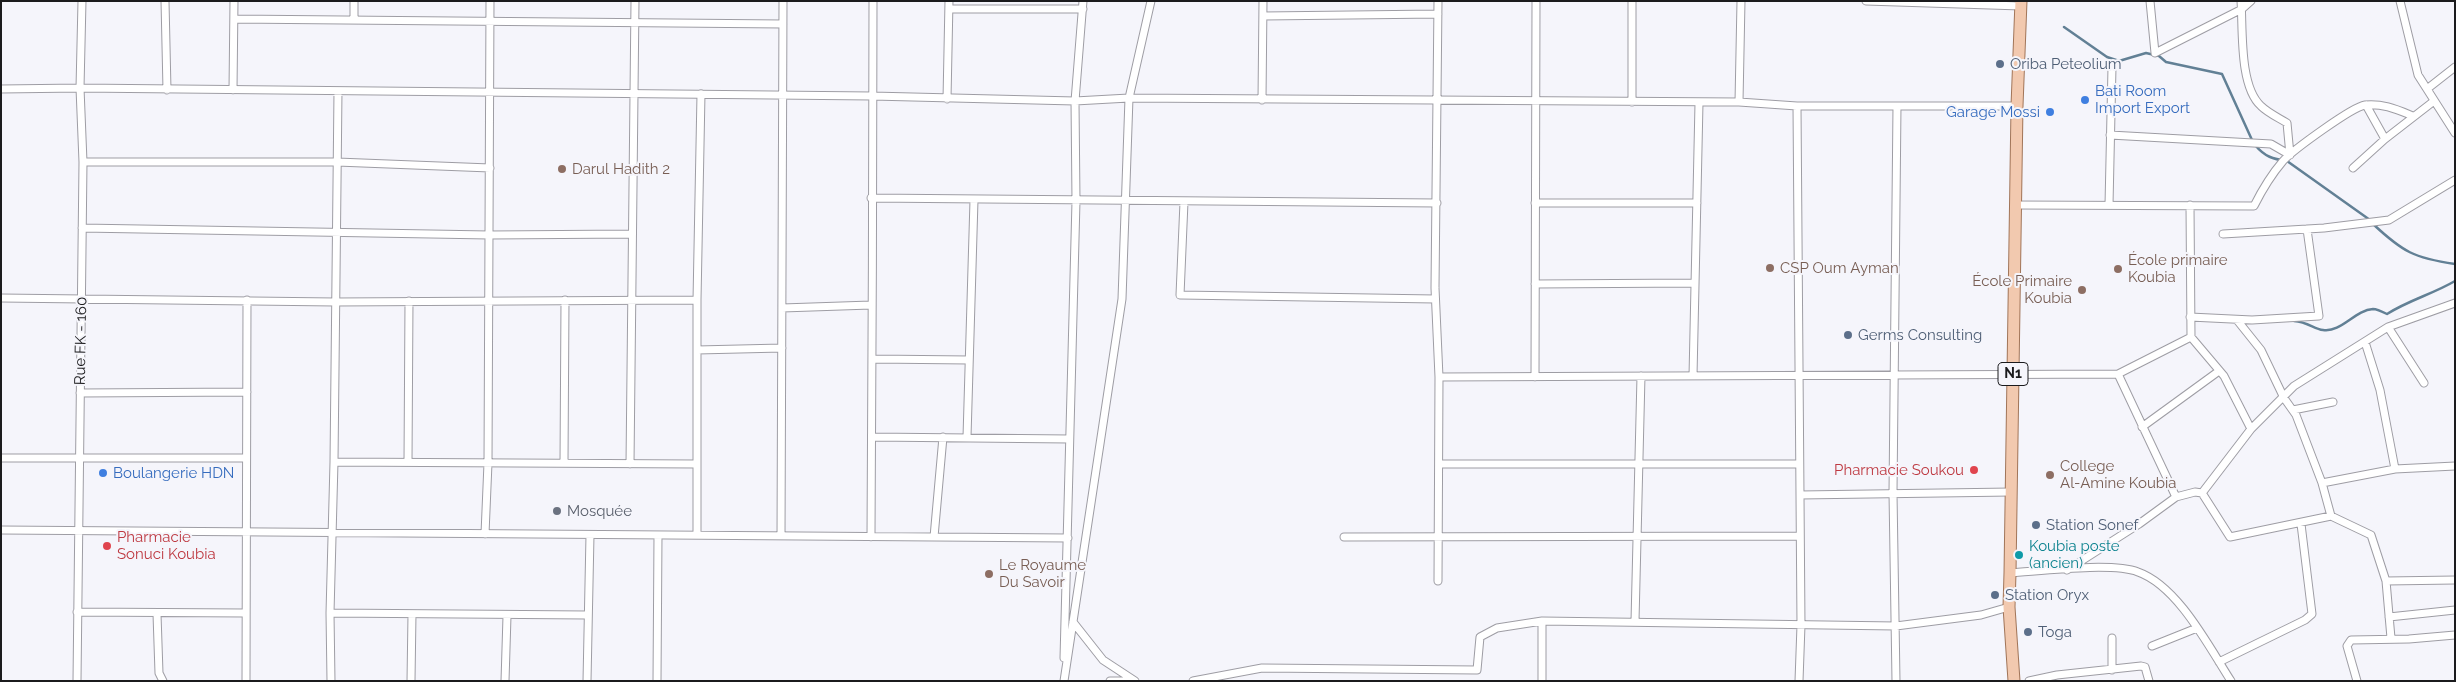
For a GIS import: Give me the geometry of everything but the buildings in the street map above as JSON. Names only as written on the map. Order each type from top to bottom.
[{"type":"main road","name":"N1","points":[[2014,681],[2009,607],[2015,204],[2021,4]]},
{"type":"street","name":"Rue FK - 160","points":[[77,681],[82,300],[83,162],[80,88],[82,1]]},
{"type":"street","points":[[165,1],[167,90]]},
{"type":"street","points":[[233,90],[234,1]]},
{"type":"street","points":[[354,1],[354,20]]},
{"type":"street","points":[[485,534],[488,463],[490,1]]},
{"type":"street","points":[[630,464],[635,1]]},
{"type":"street","points":[[780,536],[783,1]]},
{"type":"street","points":[[871,537],[874,358],[871,305],[873,1]]},
{"type":"street","points":[[1063,681],[1122,300],[1129,98],[1151,1]]},
{"type":"street","points":[[1262,100],[1263,1]]},
{"type":"street","points":[[1438,1],[1435,299],[1439,377],[1438,581]]},
{"type":"street","points":[[1535,377],[1536,1]]},
{"type":"street","points":[[1632,1],[1632,102]]},
{"type":"street","points":[[1739,102],[1741,1]]},
{"type":"street","points":[[1866,1],[2021,4]]},
{"type":"street","points":[[2150,1],[2155,53],[2241,5],[2252,1]]},
{"type":"street","points":[[2400,1],[2418,75],[2455,133]]},
{"type":"street","points":[[947,99],[949,5],[1083,5],[1075,102],[1076,201],[1063,681]]},
{"type":"street","points":[[2241,5],[2244,59],[2248,82],[2260,105],[2287,123],[2290,155]]},
{"type":"street","points":[[1263,16],[1438,14]]},
{"type":"street","points":[[234,19],[634,21],[783,24]]},
{"type":"street","points":[[2427,89],[2455,67]]},
{"type":"street","points":[[2109,205],[2112,68]]},
{"type":"street","points":[[1,89],[80,88],[872,96],[1075,102],[1129,98],[1739,102],[1797,106],[2017,106]]},
{"type":"street","points":[[331,681],[330,613],[334,462],[338,91]]},
{"type":"street","points":[[697,535],[697,300],[701,94]]},
{"type":"street","points":[[2353,168],[2385,139],[2434,101]]},
{"type":"street","points":[[1693,376],[1700,103]]},
{"type":"street","points":[[2366,105],[2385,139]]},
{"type":"street","points":[[2015,204],[2254,206],[2267,182],[2290,155],[2352,110],[2366,105],[2391,106],[2414,116]]},
{"type":"street","points":[[1797,106],[1800,495],[1798,681]]},
{"type":"street","points":[[1896,681],[1893,493],[1897,106]]},
{"type":"street","points":[[2110,135],[2262,142],[2272,144],[2290,155]]},
{"type":"street","points":[[83,162],[337,162],[490,168]]},
{"type":"street","points":[[2223,234],[2307,229],[2389,220],[2455,180]]},
{"type":"street","points":[[871,198],[1126,202],[1437,203]]},
{"type":"street","points":[[967,437],[974,200]]},
{"type":"street","points":[[1184,202],[1180,295],[1435,299]]},
{"type":"street","points":[[1536,203],[1697,203]]},
{"type":"street","points":[[2190,205],[2191,337],[2224,376],[2251,429]]},
{"type":"street","points":[[82,228],[490,235],[632,234]]},
{"type":"street","points":[[2190,317],[2237,320],[2319,316],[2307,229]]},
{"type":"street","points":[[1535,284],[1695,283]]},
{"type":"street","points":[[1,298],[336,302],[697,300]]},
{"type":"street","points":[[246,681],[247,300]]},
{"type":"street","points":[[564,300],[564,463]]},
{"type":"street","points":[[408,462],[409,301]]},
{"type":"street","points":[[2202,493],[2251,429],[2307,376],[2365,342],[2388,326],[2455,303]]},
{"type":"street","points":[[782,308],[871,305]]},
{"type":"street","points":[[2237,320],[2261,350],[2284,398],[2293,410],[2322,483],[2331,516]]},
{"type":"street","points":[[2388,326],[2424,383]]},
{"type":"street","points":[[1439,377],[2013,376],[2118,374],[2191,337]]},
{"type":"street","points":[[2365,342],[2380,390],[2395,470]]},
{"type":"street","points":[[697,350],[782,348]]},
{"type":"street","points":[[874,358],[969,360]]},
{"type":"street","points":[[2142,427],[2219,371]]},
{"type":"street","points":[[2118,374],[2176,497]]},
{"type":"street","points":[[1635,621],[1641,464],[1641,376]]},
{"type":"street","points":[[80,393],[247,392]]},
{"type":"street","points":[[2293,410],[2333,402]]},
{"type":"street","points":[[872,437],[1069,439]]},
{"type":"street","points":[[934,537],[943,437]]},
{"type":"street","points":[[1,458],[246,458]]},
{"type":"street","points":[[334,462],[696,464]]},
{"type":"street","points":[[1439,464],[1799,464]]},
{"type":"street","points":[[2322,483],[2395,470],[2455,466]]},
{"type":"street","points":[[1800,495],[2011,492]]},
{"type":"street","points":[[2068,570],[2139,524],[2176,497],[2196,492],[2202,493],[2230,537],[2301,524],[2331,516],[2371,535],[2386,580],[2391,638]]},
{"type":"street","points":[[2219,662],[2304,620],[2312,614],[2301,524]]},
{"type":"street","points":[[1,530],[1068,538]]},
{"type":"street","points":[[587,681],[590,535]]},
{"type":"street","points":[[658,535],[658,681]]},
{"type":"street","points":[[1344,537],[1800,536]]},
{"type":"street","points":[[2010,572],[2108,568],[2138,572],[2150,577],[2164,589],[2198,628],[2231,681]]},
{"type":"street","points":[[2386,580],[2455,580]]},
{"type":"street","points":[[1193,681],[1262,668],[1477,670],[1480,637],[1497,628],[1542,621],[1896,626],[1981,615],[2009,607]]},
{"type":"street","points":[[1065,610],[1103,660],[1135,681]]},
{"type":"street","points":[[2389,618],[2455,610]]},
{"type":"street","points":[[77,612],[157,614],[245,613]]},
{"type":"street","points":[[330,613],[507,616],[587,615]]},
{"type":"street","points":[[157,614],[159,673],[163,681]]},
{"type":"street","points":[[412,614],[412,681]]},
{"type":"street","points":[[506,681],[507,616]]},
{"type":"street","points":[[1542,621],[1542,681]]},
{"type":"street","points":[[2152,646],[2198,628]]},
{"type":"street","points":[[2357,681],[2347,646],[2348,641],[2455,635]]},
{"type":"street","points":[[2112,638],[2112,670]]},
{"type":"street","points":[[2029,681],[2057,675],[2143,666],[2149,681]]},
{"type":"street","points":[[1110,681],[1129,681]]},
{"type":"waterway","points":[[2064,27],[2107,57],[2119,61],[2146,53],[2159,56],[2166,62],[2222,74],[2252,140]]},
{"type":"waterway","points":[[2255,145],[2270,157],[2287,161],[2370,220]]},
{"type":"waterway","points":[[2373,224],[2410,252],[2429,259],[2455,264]]},
{"type":"waterway","points":[[2294,321],[2323,330],[2330,330],[2366,310],[2375,309],[2387,314],[2455,281]]},
{"type":"place","name":"Oriba Peteolium","points":[[2000,64]]},
{"type":"place","name":"Bati Room Import Export","points":[[2085,100]]},
{"type":"place","name":"Garage Mossi","points":[[2050,112]]},
{"type":"place","name":"Darul Hadith 2","points":[[562,169]]},
{"type":"place","name":"CSP Oum Ayman","points":[[1770,268]]},
{"type":"place","name":"École primaire Koubia","points":[[2118,269]]},
{"type":"place","name":"École Primaire Koubia","points":[[2082,290]]},
{"type":"place","name":"Germs Consulting","points":[[1848,335]]},
{"type":"place","name":"Pharmacie Soukou","points":[[1974,470]]},
{"type":"place","name":"Boulangerie HDN","points":[[103,473]]},
{"type":"place","name":"College Al-Amine Koubia","points":[[2050,475]]},
{"type":"place","name":"Mosquée","points":[[557,511]]},
{"type":"place","name":"Station Sonef","points":[[2036,525]]},
{"type":"place","name":"Pharmacie Sonuci Koubia","points":[[107,546]]},
{"type":"place","name":"Koubia poste (ancien)","points":[[2019,555]]},
{"type":"place","name":"Le Royaume Du Savoir","points":[[989,574]]},
{"type":"place","name":"Station Oryx","points":[[1995,595]]},
{"type":"place","name":"Toga","points":[[2028,632]]}]
